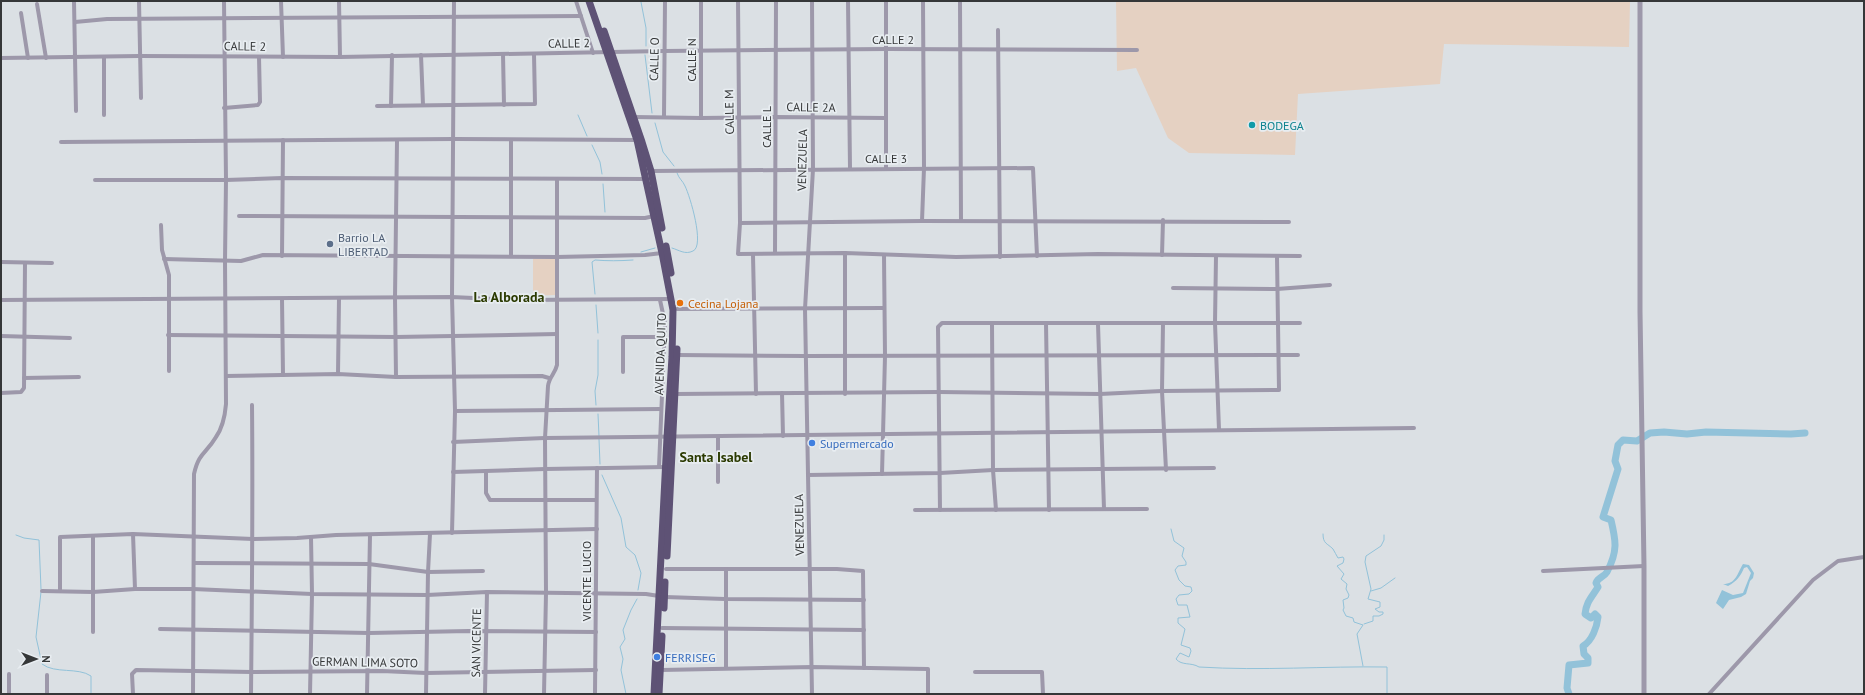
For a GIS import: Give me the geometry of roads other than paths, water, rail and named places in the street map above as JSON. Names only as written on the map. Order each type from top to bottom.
[{"type":"highway","name":"AVENIDA QUITO","points":[[589,1],[634,117],[651,171],[677,309],[676,394],[666,438],[666,569],[662,596],[654,694]]},
{"type":"highway","name":"AVENIDA QUITO","points":[[594,1],[637,140],[662,253],[671,299],[674,325],[666,438],[662,467],[662,628],[660,694]]},
{"type":"street","points":[[74,1],[76,111]]},
{"type":"street","points":[[139,1],[141,98]]},
{"type":"street","points":[[192,694],[192,629],[195,538],[194,474],[199,458],[216,438],[223,424],[226,404],[226,140],[224,108],[224,1]]},
{"type":"street","points":[[281,1],[283,57]]},
{"type":"street","points":[[339,1],[340,57]]},
{"type":"street","points":[[452,533],[453,442],[455,411],[452,297],[454,217],[454,1]]},
{"type":"street","points":[[576,1],[593,52]]},
{"type":"street","name":"CALLE O","points":[[664,116],[665,1]]},
{"type":"street","name":"CALLE N","points":[[701,1],[701,118]]},
{"type":"street","name":"CALLE M","points":[[738,1],[740,170],[740,223],[738,254],[753,255]]},
{"type":"street","name":"CALLE L","points":[[775,253],[776,1]]},
{"type":"street","name":"VENEZUELA","points":[[812,1],[812,169],[805,309],[812,694]]},
{"type":"street","points":[[848,1],[850,168]]},
{"type":"street","points":[[886,1],[886,168]]},
{"type":"street","points":[[922,220],[924,168],[924,1]]},
{"type":"street","points":[[1640,1],[1640,312],[1644,566],[1644,694]]},
{"type":"street","points":[[960,2],[962,169],[961,221]]},
{"type":"street","points":[[37,4],[46,58]]},
{"type":"street","points":[[21,13],[28,58]]},
{"type":"street","points":[[75,22],[107,19],[339,19],[581,16]]},
{"type":"street","points":[[998,30],[1000,257]]},
{"type":"street","name":"CALLE 2","points":[[1,58],[139,56],[340,57],[700,50],[1137,50]]},
{"type":"street","points":[[503,54],[504,105]]},
{"type":"street","points":[[377,106],[535,104],[534,54]]},
{"type":"street","points":[[391,106],[392,55]]},
{"type":"street","points":[[421,55],[423,105]]},
{"type":"street","points":[[104,57],[104,114]]},
{"type":"street","points":[[224,108],[258,105],[260,95],[259,57]]},
{"type":"street","name":"CALLE 2A","points":[[634,117],[886,118]]},
{"type":"street","points":[[62,142],[226,140],[397,141],[454,139],[637,140]]},
{"type":"street","points":[[282,256],[283,140]]},
{"type":"street","points":[[511,140],[511,256]]},
{"type":"street","points":[[396,377],[395,298],[397,141]]},
{"type":"street","name":"CALLE 3","points":[[651,171],[850,168],[1033,168],[1036,256]]},
{"type":"street","points":[[95,180],[226,180],[282,178],[646,179]]},
{"type":"street","points":[[544,694],[546,633],[545,438],[549,378],[554,374],[557,365],[557,179]]},
{"type":"street","points":[[239,216],[511,218],[645,218],[654,216]]},
{"type":"street","points":[[740,223],[922,220],[999,222],[1163,220],[1289,222]]},
{"type":"street","points":[[1162,255],[1163,220]]},
{"type":"street","points":[[161,226],[164,259],[169,276],[168,371]]},
{"type":"street","points":[[164,259],[225,261],[241,260],[263,255],[557,257],[645,255],[662,253]]},
{"type":"street","points":[[756,394],[753,255],[775,253],[844,253],[1000,257],[1098,254],[1277,257],[1300,256]]},
{"type":"street","points":[[844,253],[845,394]]},
{"type":"street","points":[[882,474],[885,356],[884,255]]},
{"type":"street","points":[[1216,256],[1215,323],[1219,430]]},
{"type":"street","points":[[676,394],[884,394],[939,392],[1100,394],[1162,391],[1279,390],[1277,257]]},
{"type":"street","points":[[1,262],[52,263]]},
{"type":"street","points":[[1,393],[23,391],[25,263]]},
{"type":"street","points":[[1173,288],[1277,289],[1330,285]]},
{"type":"street","points":[[1,300],[226,297],[282,299],[452,297],[556,300],[671,299]]},
{"type":"street","points":[[338,374],[339,298]]},
{"type":"street","points":[[282,299],[282,375]]},
{"type":"street","points":[[660,300],[665,323],[661,409],[666,438]]},
{"type":"street","points":[[677,309],[884,308]]},
{"type":"street","points":[[940,510],[939,325],[946,323],[1300,323]]},
{"type":"street","points":[[1046,323],[1045,356],[1049,510]]},
{"type":"street","points":[[1163,323],[1162,391],[1166,470]]},
{"type":"street","points":[[992,324],[993,470],[996,510]]},
{"type":"street","points":[[1098,324],[1104,509]]},
{"type":"street","points":[[168,335],[225,337],[396,337],[557,334]]},
{"type":"street","points":[[1,336],[70,338]]},
{"type":"street","points":[[623,372],[623,337],[665,337]]},
{"type":"street","points":[[677,355],[1298,355]]},
{"type":"street","points":[[226,376],[338,374],[396,377],[542,376],[549,378]]},
{"type":"street","points":[[24,378],[79,377]]},
{"type":"street","points":[[782,393],[783,436]]},
{"type":"street","points":[[251,694],[252,565],[254,539],[252,405]]},
{"type":"street","points":[[455,411],[661,409]]},
{"type":"street","points":[[453,442],[545,438],[666,438],[1164,430],[1414,428]]},
{"type":"street","points":[[718,437],[718,482]]},
{"type":"street","points":[[453,472],[662,467]]},
{"type":"street","name":"VICENTE LUCIO","points":[[595,694],[597,468]]},
{"type":"street","points":[[808,475],[940,473],[993,470],[1166,470],[1214,468]]},
{"type":"street","points":[[486,471],[486,492],[490,500],[596,500]]},
{"type":"street","points":[[915,510],[1147,509]]},
{"type":"street","points":[[60,591],[60,538],[134,534],[195,538],[254,539],[430,534],[498,530],[597,530]]},
{"type":"street","points":[[134,534],[135,589]]},
{"type":"street","points":[[426,694],[426,633],[430,534]]},
{"type":"street","points":[[367,694],[370,535]]},
{"type":"street","points":[[93,536],[93,632]]},
{"type":"street","points":[[310,694],[312,594],[311,537]]},
{"type":"street","points":[[1709,694],[1813,580],[1838,561],[1864,557]]},
{"type":"street","points":[[194,563],[252,565],[369,564],[428,572],[483,572]]},
{"type":"street","points":[[1543,571],[1644,566]]},
{"type":"street","points":[[666,569],[837,569],[863,571],[864,668]]},
{"type":"street","points":[[726,569],[726,668]]},
{"type":"street","points":[[42,591],[93,592],[135,589],[193,589],[312,594],[369,593],[427,595],[487,592],[596,595],[646,594],[726,599],[810,598],[864,600]]},
{"type":"street","name":"SAN VICENTE","points":[[485,694],[487,592]]},
{"type":"street","points":[[662,628],[864,630]]},
{"type":"street","points":[[160,629],[369,633],[596,632]]},
{"type":"street","points":[[661,670],[812,667],[928,669],[928,694]]},
{"type":"street","name":"GERMAN LIMA SOTO","points":[[133,694],[132,674],[134,670],[426,673],[596,670]]},
{"type":"street","points":[[975,672],[1042,672],[1043,694]]},
{"type":"street","points":[[9,694],[10,674]]},
{"type":"street","points":[[47,676],[47,694]]},
{"type":"water","points":[[1743,564],[1749,565],[1754,573],[1746,594],[1729,600],[1723,609],[1716,603],[1722,590],[1733,595],[1743,593],[1751,573],[1747,567],[1744,568],[1740,576],[1734,582],[1728,586],[1723,584],[1727,584],[1733,580]]},
{"type":"waterway","points":[[641,2],[646,28],[646,46]]},
{"type":"waterway","points":[[645,55],[652,113]]},
{"type":"waterway","points":[[578,115],[587,136]]},
{"type":"waterway","points":[[655,123],[663,152],[674,166]]},
{"type":"waterway","points":[[592,145],[600,162],[602,174]]},
{"type":"waterway","points":[[672,248],[690,252],[696,247],[698,240],[690,200],[684,184],[677,173]]},
{"type":"waterway","points":[[603,184],[605,212]]},
{"type":"waterway","points":[[641,252],[655,248]]},
{"type":"waterway","points":[[595,294],[592,262],[595,260],[633,260]]},
{"type":"waterway","points":[[596,305],[598,333]]},
{"type":"waterway","points":[[596,405],[595,391],[598,375],[598,340]]},
{"type":"waterway","points":[[598,414],[599,436]]},
{"type":"waterway","points":[[1569,694],[1567,688],[1569,665],[1588,663],[1588,658],[1584,654],[1583,646],[1589,641],[1595,629],[1598,617],[1595,614],[1591,618],[1585,614],[1587,606],[1598,587],[1596,583],[1597,581],[1607,572],[1613,558],[1615,540],[1611,520],[1603,517],[1618,469],[1615,461],[1618,445],[1623,440],[1637,441],[1650,433],[1664,432],[1687,434],[1706,432],[1805,433]]},
{"type":"waterway","points":[[599,439],[600,464]]},
{"type":"waterway","points":[[602,475],[621,518],[626,547],[635,555],[641,573],[638,590]]},
{"type":"waterway","points":[[1171,529],[1174,541],[1184,548],[1182,556],[1186,562],[1186,565],[1178,566],[1175,570],[1179,580],[1185,586],[1191,587],[1192,591],[1189,594],[1179,595],[1176,599],[1178,605],[1187,605],[1190,617],[1178,618],[1178,623],[1185,629],[1181,645],[1190,648],[1191,651],[1189,657],[1180,653],[1176,659],[1178,661],[1199,667],[1223,668],[1387,667],[1387,694]]},
{"type":"waterway","points":[[1323,534],[1325,542],[1333,549],[1338,558],[1343,557],[1344,559],[1343,563],[1337,566],[1344,574],[1341,579],[1347,584],[1346,589],[1349,595],[1348,598],[1343,600],[1343,610],[1346,616],[1353,618],[1354,622],[1363,625],[1357,634],[1363,666]]},
{"type":"waterway","points":[[16,535],[24,538],[39,540],[41,589]]},
{"type":"waterway","points":[[1364,624],[1373,621],[1373,616],[1383,614],[1383,612],[1379,612],[1375,609],[1380,607],[1380,602],[1368,599],[1371,589],[1365,562],[1366,556],[1381,546],[1384,540],[1384,535]]},
{"type":"waterway","points":[[1371,591],[1381,588],[1395,578]]},
{"type":"waterway","points":[[41,592],[36,637],[42,664],[53,669],[86,673],[91,676],[91,694]]},
{"type":"waterway","points":[[626,694],[621,670],[623,659],[620,647],[625,639],[623,630],[637,599]]},
{"type":"place","name":"BODEGA","points":[[1252,125]]},
{"type":"place","name":"Barrio LA LIBERTAD","points":[[330,244]]},
{"type":"place","name":"Cecina Lojana","points":[[680,303]]},
{"type":"place","name":"Supermercado","points":[[812,443]]},
{"type":"place","name":"FERRISEG","points":[[657,657]]},
{"type":"district","name":"La Alborada","points":[[509,297]]},
{"type":"district","name":"Santa Isabel","points":[[716,457]]}]
